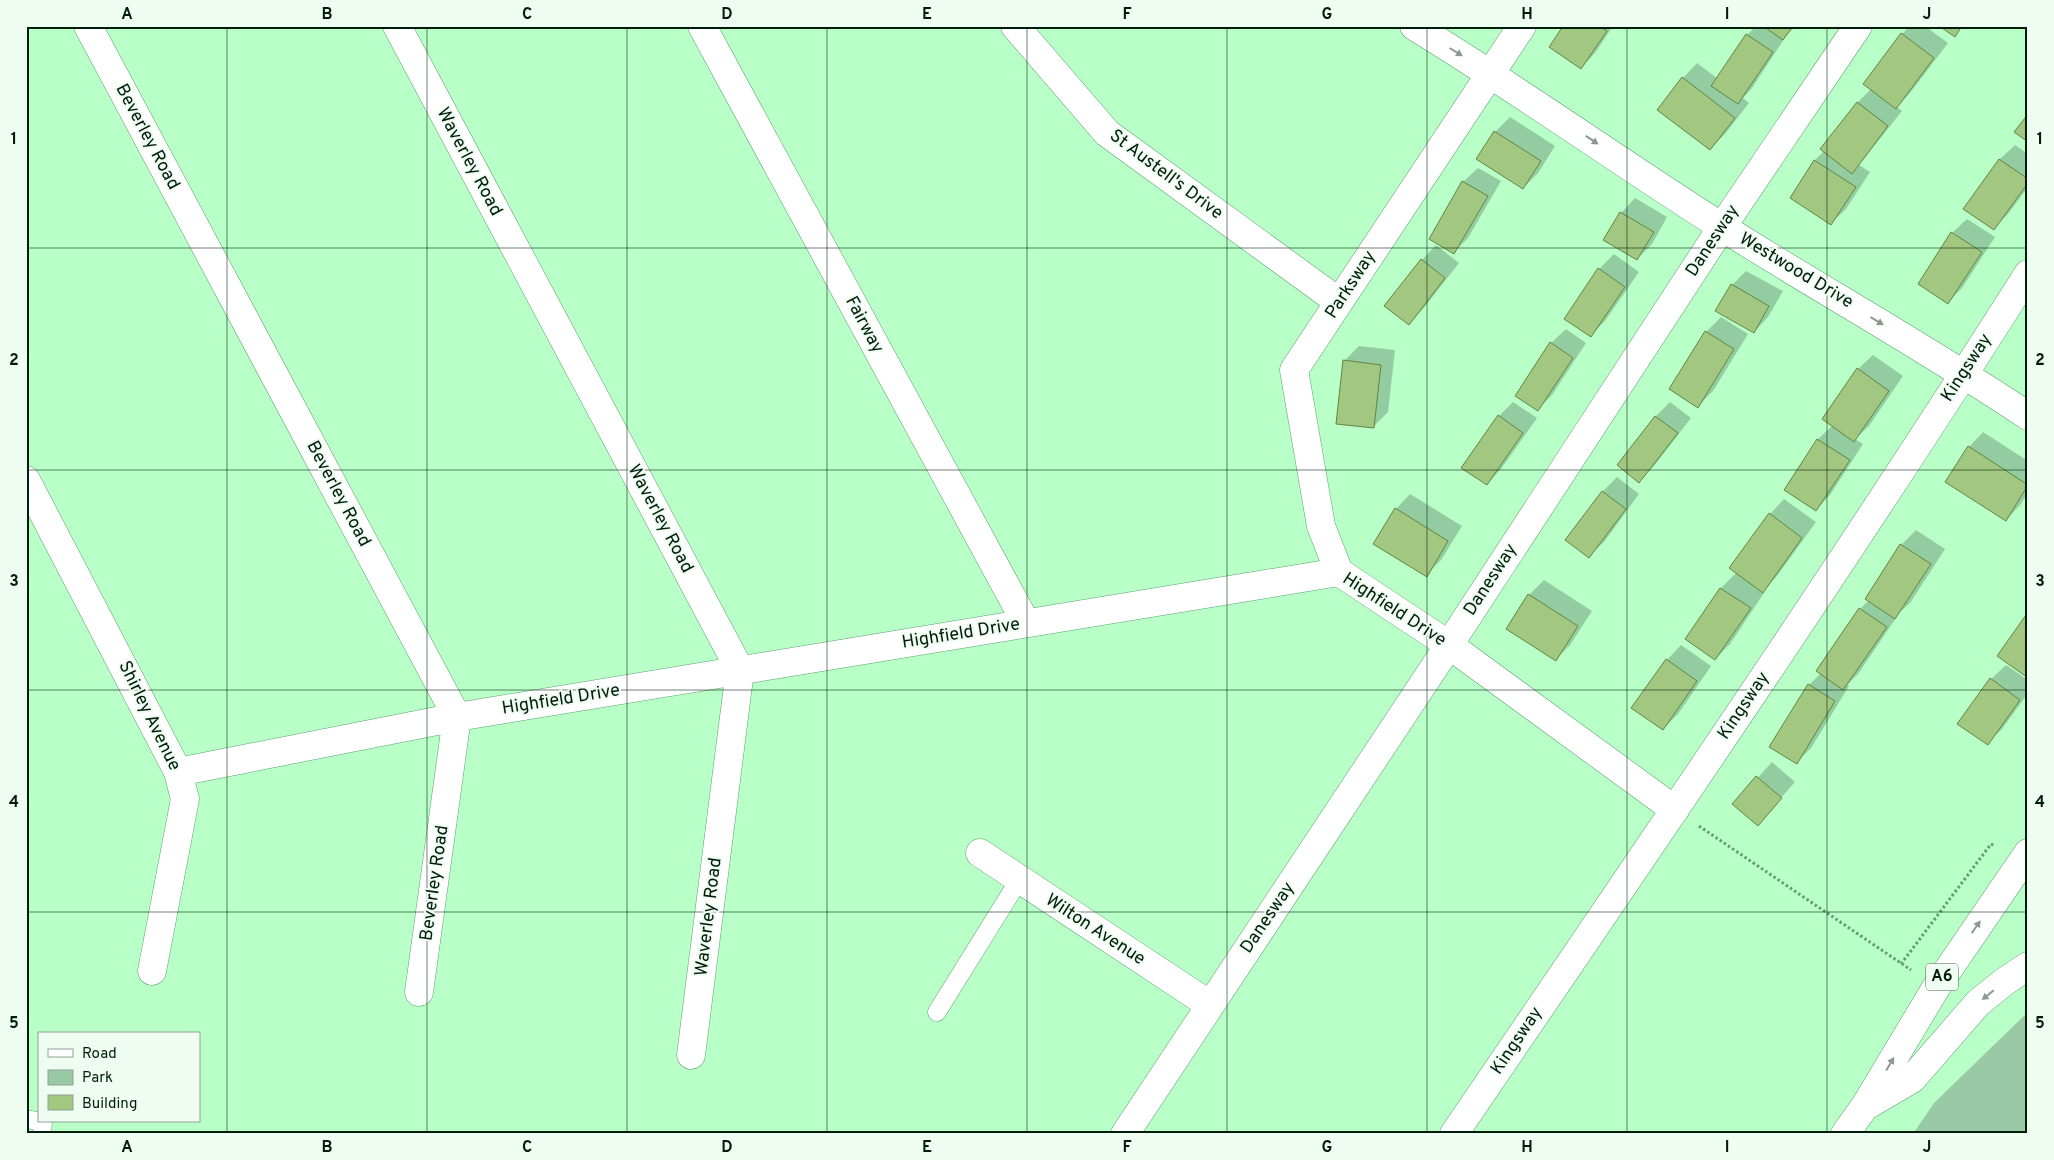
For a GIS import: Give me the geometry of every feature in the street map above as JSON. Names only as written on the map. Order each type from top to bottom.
[{"type":"street","name":"Beverley Road","points":[[88,26],[458,717],[419,992]]},
{"type":"street","name":"Waverley Road","points":[[397,26],[740,670],[691,1055]]},
{"type":"street","name":"Fairway","points":[[702,26],[1026,623]]},
{"type":"street","name":"St Austell's Drive","points":[[1014,26],[1107,133],[1339,302]]},
{"type":"street","name":"Westwood Drive","points":[[1414,26],[1491,73],[1722,227],[1964,373],[2028,416]]},
{"type":"street","name":"Parksway","points":[[1339,572],[1320,526],[1294,370],[1522,26]]},
{"type":"street","name":"Danesway","points":[[1125,1134],[1449,645],[1722,227],[1858,26]]},
{"type":"street","name":"Kingsway","points":[[1454,1134],[1675,810],[2028,274]]},
{"type":"street","name":"Shirley Avenue","points":[[26,480],[178,772],[185,799],[152,971]]},
{"type":"street","name":"Highfield Drive","points":[[178,772],[458,717],[1339,572],[1449,645],[1675,810]]},
{"type":"street","name":"Wilton Avenue","points":[[980,853],[1210,1005]]},
{"type":"street","name":"A6","points":[[1845,1134],[1865,1106],[1937,986],[2028,853]]},
{"type":"street","name":"A6","points":[[1865,1106],[1912,1079],[1978,1003],[2028,966]]},
{"type":"lane","points":[[937,1012],[1019,880]]},
{"type":"path","points":[[1675,810],[1901,964],[1937,986]]},
{"type":"path","points":[[1901,964],[1991,844]]},
{"type":"green space","points":[[2028,1012],[2028,1134],[1913,1134],[1934,1103]]},
{"type":"building","points":[[1563,26],[1599,26],[1607,31],[1581,69],[1549,47]]},
{"type":"building","points":[[1763,26],[1793,26],[1783,40]]},
{"type":"building","points":[[1939,26],[1962,26],[1955,37]]},
{"type":"building","points":[[1901,33],[1934,58],[1896,109],[1863,84]]},
{"type":"building","points":[[1746,34],[1773,52],[1738,104],[1711,86]]},
{"type":"building","points":[[1682,77],[1735,118],[1710,150],[1657,110]]},
{"type":"building","points":[[1857,102],[1888,126],[1852,174],[1820,149]]},
{"type":"building","points":[[2028,114],[2028,142],[2014,132]]},
{"type":"building","points":[[1494,131],[1541,161],[1523,189],[1476,159]]},
{"type":"building","points":[[1999,159],[2028,179],[2028,183],[1994,230],[1963,209]]},
{"type":"building","points":[[1814,160],[1856,187],[1831,225],[1790,198]]},
{"type":"building","points":[[1462,181],[1488,196],[1454,254],[1429,239]]},
{"type":"building","points":[[1620,212],[1654,232],[1637,260],[1603,240]]},
{"type":"building","points":[[1951,232],[1982,252],[1948,304],[1918,284]]},
{"type":"building","points":[[1421,259],[1445,278],[1409,325],[1384,306]]},
{"type":"building","points":[[1598,268],[1625,287],[1591,337],[1564,319]]},
{"type":"building","points":[[1731,284],[1769,306],[1754,333],[1715,311]]},
{"type":"building","points":[[1705,331],[1734,349],[1698,408],[1669,389]]},
{"type":"building","points":[[1550,342],[1573,358],[1538,411],[1515,396]]},
{"type":"building","points":[[1343,360],[1381,365],[1374,428],[1336,424]]},
{"type":"building","points":[[1857,368],[1889,391],[1854,442],[1822,419]]},
{"type":"building","points":[[1498,415],[1523,433],[1487,485],[1461,468]]},
{"type":"building","points":[[1655,416],[1678,433],[1639,483],[1617,465]]},
{"type":"building","points":[[1817,439],[1850,460],[1816,511],[1784,490]]},
{"type":"building","points":[[1968,446],[2028,485],[2006,521],[1945,482]]},
{"type":"building","points":[[1602,491],[1626,509],[1589,558],[1565,540]]},
{"type":"building","points":[[1395,508],[1448,541],[1427,577],[1373,544]]},
{"type":"building","points":[[1769,513],[1802,538],[1763,593],[1729,568]]},
{"type":"building","points":[[1900,544],[1931,564],[1895,619],[1865,599]]},
{"type":"building","points":[[1720,588],[1751,608],[1715,660],[1685,639]]},
{"type":"building","points":[[1528,594],[1578,626],[1556,661],[1506,629]]},
{"type":"building","points":[[1859,608],[1887,627],[1843,690],[1816,671]]},
{"type":"building","points":[[2028,612],[2028,678],[1997,656]]},
{"type":"building","points":[[1666,659],[1697,681],[1663,730],[1631,708]]},
{"type":"building","points":[[1990,678],[2020,700],[1988,745],[1957,724]]},
{"type":"building","points":[[1808,684],[1835,701],[1797,764],[1769,747]]},
{"type":"building","points":[[1756,776],[1782,798],[1758,826],[1732,804]]}]
